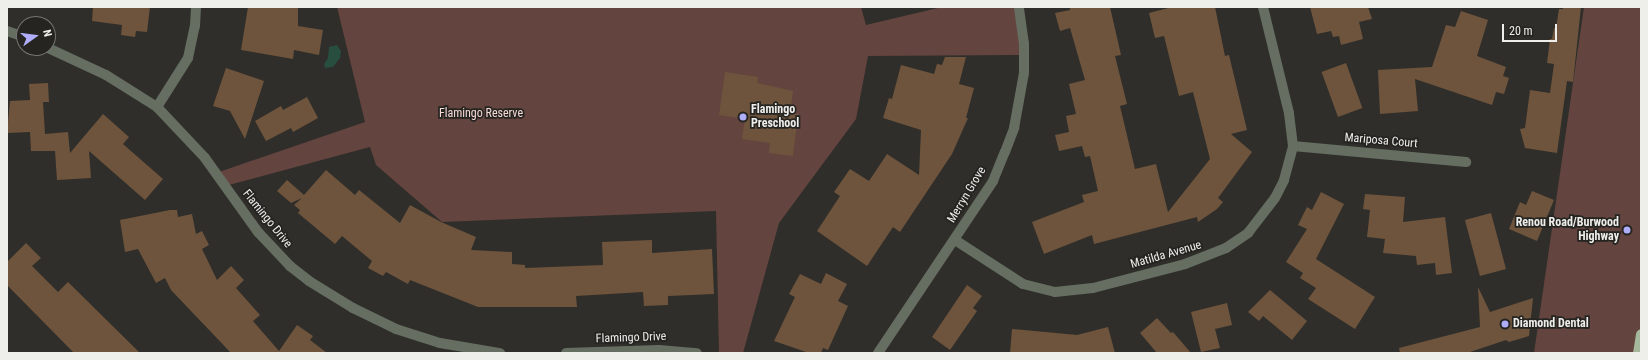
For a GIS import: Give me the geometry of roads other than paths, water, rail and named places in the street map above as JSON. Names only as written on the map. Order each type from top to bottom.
[{"type":"highway","points":[[1638,353],[1641,334]]},
{"type":"street","points":[[157,107],[188,58],[195,26],[196,7]]},
{"type":"street","name":"Merryn Grove","points":[[878,353],[955,240],[993,181],[1014,128],[1024,72],[1024,44],[1019,7]]},
{"type":"street","name":"Matilda Avenue","points":[[955,240],[1023,284],[1055,292],[1093,288],[1185,264],[1226,248],[1248,233],[1275,198],[1284,180],[1293,146],[1289,113],[1263,7]]},
{"type":"street","name":"Flamingo Drive","points":[[56,52],[106,75],[157,107],[205,158],[258,232],[290,266],[308,281],[353,308],[396,329],[447,345],[500,353]]},
{"type":"street","name":"Mariposa Court","points":[[1293,146],[1466,162]]},
{"type":"street","name":"Flamingo Drive","points":[[566,353],[659,350],[697,353]]},
{"type":"place","name":"Flamingo Preschool","points":[[743,117]]},
{"type":"place","name":"Renou Road/Burwood Highway","points":[[1627,230]]},
{"type":"place","name":"Diamond Dental","points":[[1505,324]]},
{"type":"park label","name":"Flamingo Reserve","points":[[481,114]]}]
